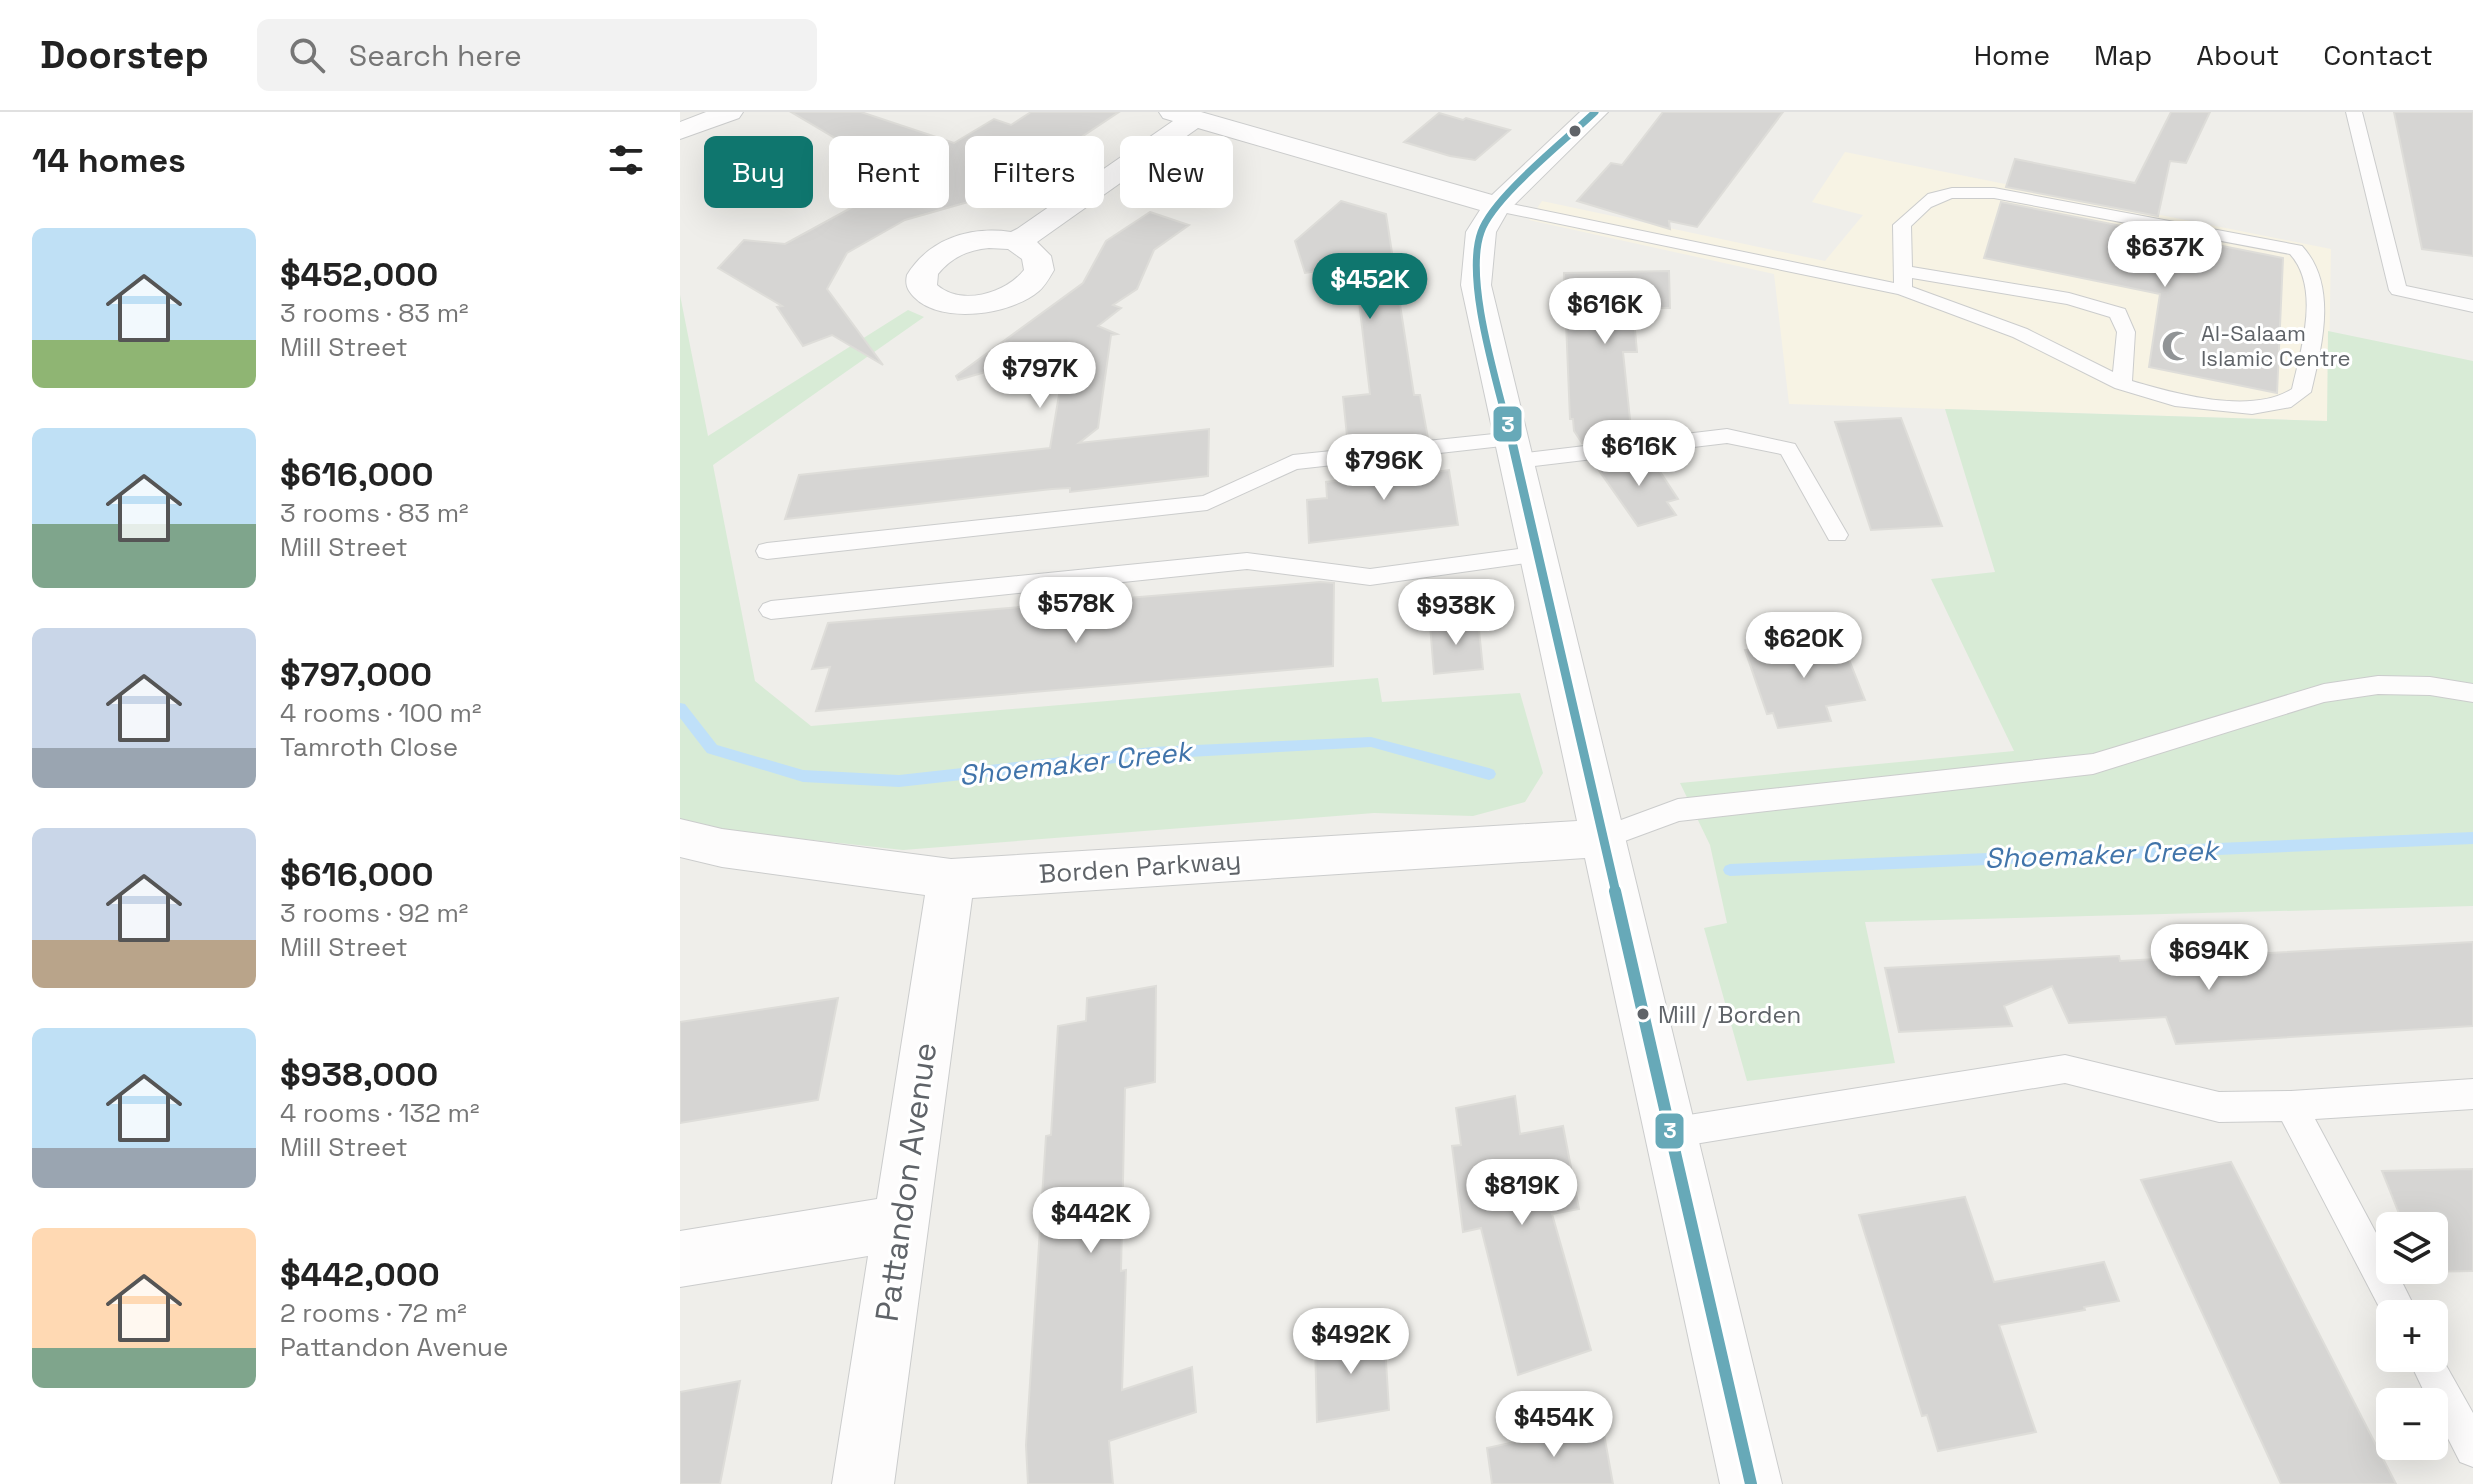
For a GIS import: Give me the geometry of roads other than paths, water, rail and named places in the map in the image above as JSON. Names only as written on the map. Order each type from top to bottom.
[{"type":"street","points":[[680,131],[730,112]]},
{"type":"street","points":[[1595,112],[1497,206],[1481,232],[1476,285],[1751,1484]]},
{"type":"street","points":[[1016,241],[1182,115],[1497,206]]},
{"type":"street","name":"Borden Parkway","points":[[680,838],[722,848],[951,879],[1603,838]]},
{"type":"street","name":"Pattandon Avenue","points":[[863,1484],[951,879]]},
{"type":"street","points":[[680,1259],[899,1223]]},
{"type":"lane","points":[[2354,112],[2398,290],[2473,306]]},
{"type":"lane","points":[[1946,192],[1994,193],[2296,250],[2306,257],[2312,271],[2314,337],[2301,392],[2284,403],[2252,408],[2175,400],[2122,384],[1903,280],[1902,225],[1929,198],[1946,192]]},
{"type":"lane","points":[[1497,206],[1903,280],[2069,299],[2118,313],[2126,332],[2122,384]]},
{"type":"lane","points":[[767,551],[1207,503],[1293,462],[1727,436],[1788,449],[1837,535]]},
{"type":"lane","points":[[771,610],[1247,561],[1370,577],[1540,554]]},
{"type":"lane","points":[[1603,838],[1678,810],[2093,764],[2324,693],[2378,685],[2430,686],[2473,693]]},
{"type":"lane","points":[[1670,1133],[2065,1069],[2219,1107],[2291,1106],[2473,1094]]},
{"type":"lane","points":[[2291,1106],[2394,1300]]},
{"type":"lane","points":[[2432,1372],[2473,1449]]},
{"type":"waterway","name":"Shoemaker Creek","points":[[680,708],[712,749],[803,776],[899,781],[1152,753],[1371,742],[1489,774]]},
{"type":"waterway","name":"Shoemaker Creek","points":[[1730,870],[2473,838]]},
{"type":"place","name":"Al-Salaam Islamic Centre","points":[[2177,346]]},
{"type":"place","name":"Mill / Borden","points":[[1643,1014]]}]
